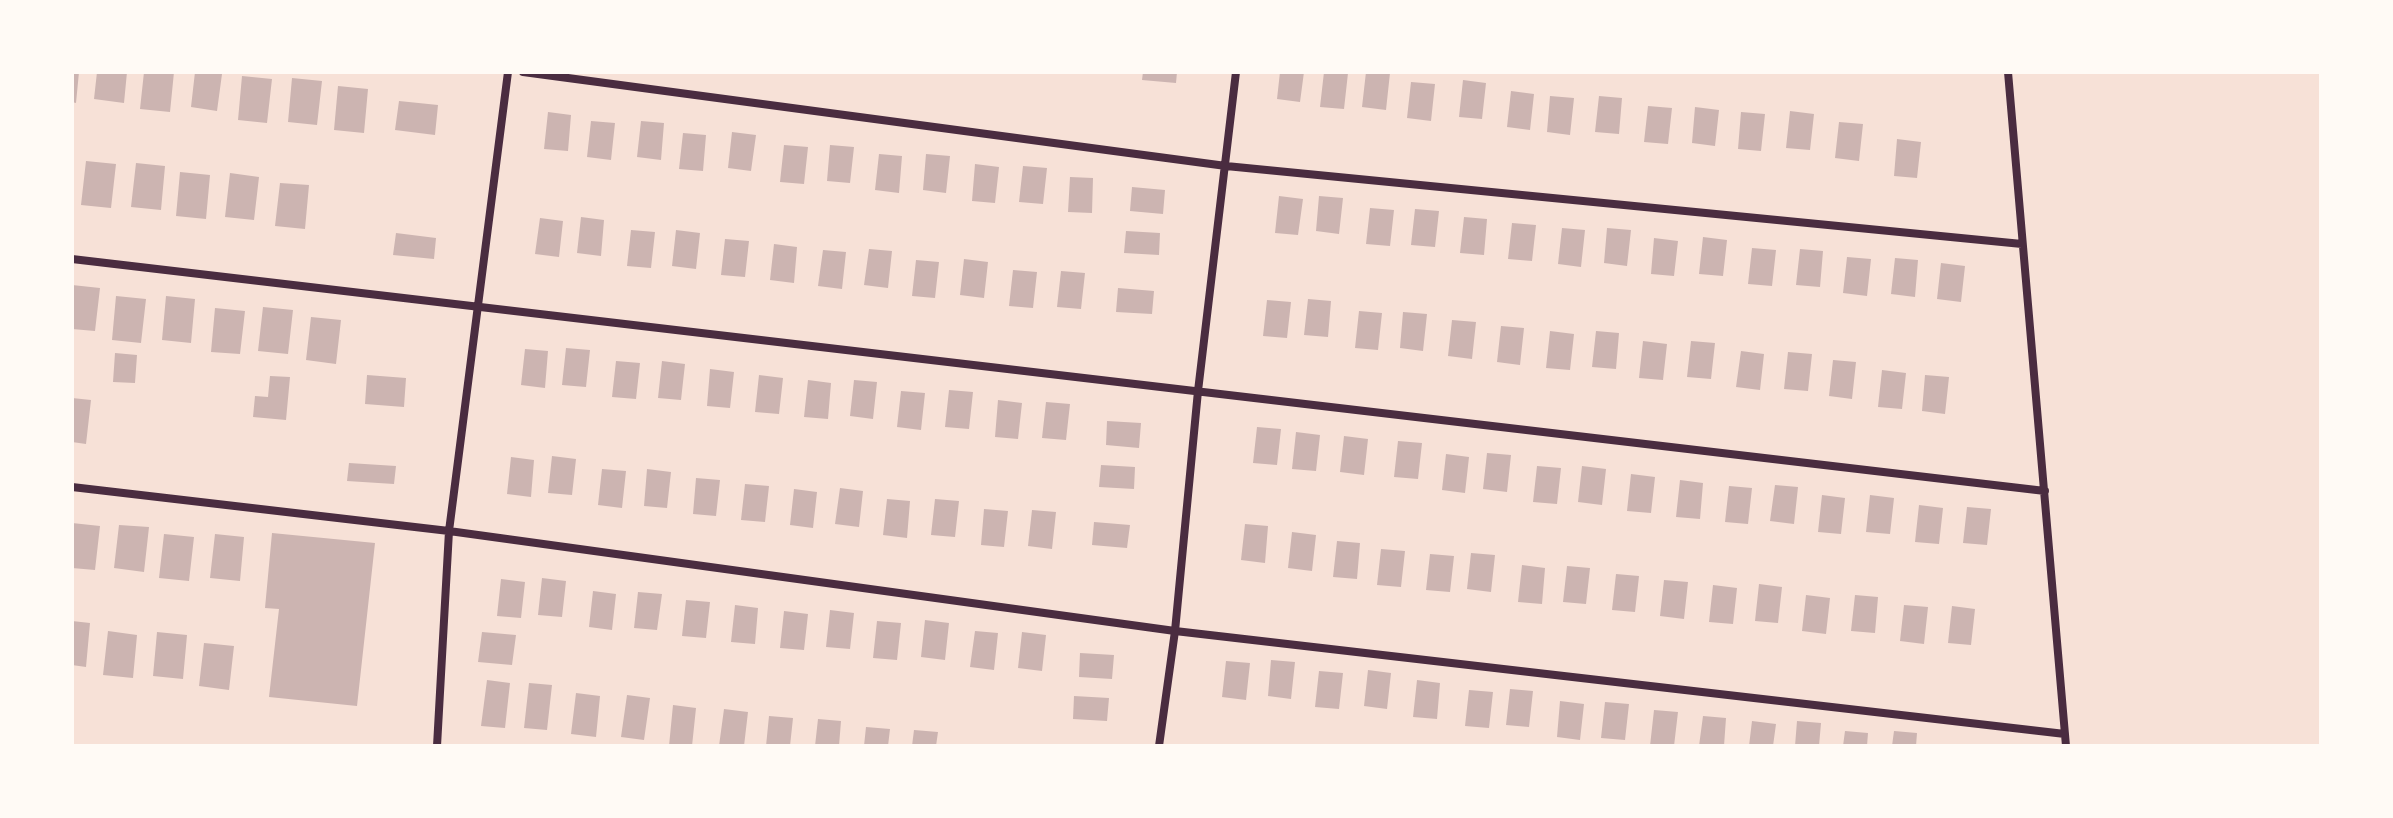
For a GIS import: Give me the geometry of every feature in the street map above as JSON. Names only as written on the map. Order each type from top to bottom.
[{"type":"street","points":[[437,746],[449,531],[508,72]]},
{"type":"street","points":[[523,72],[1226,166],[2022,244]]},
{"type":"street","points":[[1159,746],[1175,631],[1198,391],[1236,72]]},
{"type":"street","points":[[2008,72],[2066,746]]},
{"type":"street","points":[[72,259],[2045,491]]},
{"type":"street","points":[[72,487],[449,531],[1175,631],[2065,734]]},
{"type":"building","points":[[72,72],[79,72],[76,103],[72,102]]},
{"type":"building","points":[[97,72],[127,72],[124,103],[94,99]]},
{"type":"building","points":[[144,72],[174,72],[170,112],[140,109]]},
{"type":"building","points":[[195,72],[222,74],[217,111],[191,107]]},
{"type":"building","points":[[1143,72],[1177,72],[1176,83],[1142,80]]},
{"type":"building","points":[[1280,72],[1304,72],[1300,102],[1277,99]]},
{"type":"building","points":[[1324,72],[1348,73],[1344,109],[1320,107]]},
{"type":"building","points":[[1366,72],[1390,73],[1386,110],[1362,107]]},
{"type":"building","points":[[242,76],[272,79],[267,123],[238,120]]},
{"type":"building","points":[[292,78],[322,81],[317,125],[288,122]]},
{"type":"building","points":[[1463,80],[1486,83],[1482,119],[1459,117]]},
{"type":"building","points":[[1411,82],[1435,84],[1431,121],[1407,118]]},
{"type":"building","points":[[338,86],[368,89],[364,133],[334,130]]},
{"type":"building","points":[[1511,91],[1534,94],[1530,130],[1507,127]]},
{"type":"building","points":[[1550,96],[1574,98],[1570,135],[1547,132]]},
{"type":"building","points":[[1599,96],[1622,98],[1619,134],[1595,132]]},
{"type":"building","points":[[399,101],[438,105],[435,135],[395,130]]},
{"type":"building","points":[[1648,106],[1672,108],[1668,144],[1644,142]]},
{"type":"building","points":[[1695,107],[1719,110],[1715,146],[1692,143]]},
{"type":"building","points":[[1790,111],[1814,114],[1810,150],[1786,148]]},
{"type":"building","points":[[548,112],[571,115],[568,151],[544,149]]},
{"type":"building","points":[[1741,112],[1765,114],[1761,151],[1738,149]]},
{"type":"building","points":[[591,121],[615,123],[611,160],[587,157]]},
{"type":"building","points":[[641,121],[664,123],[661,160],[637,157]]},
{"type":"building","points":[[1839,122],[1863,124],[1859,161],[1835,158]]},
{"type":"building","points":[[732,132],[756,135],[751,171],[728,168]]},
{"type":"building","points":[[683,133],[706,135],[703,171],[679,169]]},
{"type":"building","points":[[1897,139],[1921,142],[1917,178],[1894,176]]},
{"type":"building","points":[[784,145],[808,147],[804,184],[780,182]]},
{"type":"building","points":[[830,145],[854,147],[850,183],[827,181]]},
{"type":"building","points":[[879,154],[902,156],[899,193],[875,190]]},
{"type":"building","points":[[926,154],[950,156],[946,193],[923,190]]},
{"type":"building","points":[[86,161],[116,164],[111,208],[81,205]]},
{"type":"building","points":[[136,163],[165,166],[161,210],[131,207]]},
{"type":"building","points":[[975,164],[999,167],[995,203],[972,201]]},
{"type":"building","points":[[1023,166],[1047,168],[1043,204],[1019,202]]},
{"type":"building","points":[[180,172],[210,175],[206,219],[176,216]]},
{"type":"building","points":[[230,173],[259,177],[254,220],[225,217]]},
{"type":"building","points":[[1070,177],[1093,178],[1092,213],[1068,212]]},
{"type":"building","points":[[280,183],[309,185],[305,229],[275,226]]},
{"type":"building","points":[[1132,187],[1165,190],[1163,214],[1130,211]]},
{"type":"building","points":[[1279,196],[1303,199],[1298,235],[1275,233]]},
{"type":"building","points":[[1319,196],[1343,198],[1339,234],[1316,231]]},
{"type":"building","points":[[1370,208],[1394,210],[1390,246],[1366,244]]},
{"type":"building","points":[[1415,209],[1439,211],[1435,247],[1411,245]]},
{"type":"building","points":[[581,217],[604,220],[601,256],[577,253]]},
{"type":"building","points":[[1464,217],[1487,219],[1484,255],[1460,253]]},
{"type":"building","points":[[540,218],[563,221],[559,257],[535,254]]},
{"type":"building","points":[[1512,223],[1536,225],[1532,261],[1508,259]]},
{"type":"building","points":[[1562,228],[1585,230],[1581,267],[1558,264]]},
{"type":"building","points":[[1607,228],[1631,230],[1627,266],[1604,263]]},
{"type":"building","points":[[631,230],[655,232],[651,268],[627,266]]},
{"type":"building","points":[[676,230],[700,233],[696,269],[672,266]]},
{"type":"building","points":[[1126,231],[1160,233],[1159,255],[1124,253]]},
{"type":"building","points":[[396,233],[436,238],[434,259],[393,255]]},
{"type":"building","points":[[1703,237],[1727,240],[1723,276],[1699,274]]},
{"type":"building","points":[[1654,238],[1678,241],[1674,276],[1651,274]]},
{"type":"building","points":[[725,239],[749,241],[745,277],[721,275]]},
{"type":"building","points":[[774,244],[797,247],[794,283],[770,280]]},
{"type":"building","points":[[1752,248],[1776,250],[1772,286],[1748,284]]},
{"type":"building","points":[[869,249],[892,251],[888,288],[864,285]]},
{"type":"building","points":[[1800,249],[1823,251],[1820,287],[1796,285]]},
{"type":"building","points":[[823,250],[846,252],[842,289],[818,286]]},
{"type":"building","points":[[1847,257],[1871,259],[1867,296],[1843,293]]},
{"type":"building","points":[[1895,258],[1918,260],[1915,297],[1891,294]]},
{"type":"building","points":[[964,259],[988,262],[984,298],[960,295]]},
{"type":"building","points":[[916,260],[939,262],[935,298],[912,296]]},
{"type":"building","points":[[1941,263],[1965,266],[1961,302],[1937,299]]},
{"type":"building","points":[[1013,270],[1037,272],[1033,308],[1009,306]]},
{"type":"building","points":[[1061,271],[1085,273],[1081,309],[1057,307]]},
{"type":"building","points":[[72,285],[100,288],[95,331],[72,329]]},
{"type":"building","points":[[1118,288],[1154,291],[1152,314],[1116,312]]},
{"type":"building","points":[[116,296],[146,299],[141,343],[112,340]]},
{"type":"building","points":[[166,296],[195,299],[191,343],[162,340]]},
{"type":"building","points":[[1308,299],[1331,301],[1328,337],[1304,335]]},
{"type":"building","points":[[1267,300],[1291,302],[1287,338],[1263,336]]},
{"type":"building","points":[[263,307],[293,310],[288,354],[258,351]]},
{"type":"building","points":[[215,308],[245,311],[240,354],[211,352]]},
{"type":"building","points":[[1359,311],[1382,313],[1378,350],[1355,348]]},
{"type":"building","points":[[1403,312],[1427,314],[1423,351],[1400,348]]},
{"type":"building","points":[[311,317],[341,320],[336,364],[306,360]]},
{"type":"building","points":[[1452,320],[1476,322],[1472,359],[1448,356]]},
{"type":"building","points":[[1501,326],[1524,328],[1520,365],[1497,362]]},
{"type":"building","points":[[1550,331],[1574,334],[1570,370],[1546,368]]},
{"type":"building","points":[[1596,331],[1619,333],[1616,369],[1592,367]]},
{"type":"building","points":[[1643,341],[1667,344],[1663,380],[1639,378]]},
{"type":"building","points":[[1691,341],[1715,343],[1711,379],[1687,377]]},
{"type":"building","points":[[566,348],[590,350],[586,387],[562,385]]},
{"type":"building","points":[[525,349],[548,351],[545,388],[521,385]]},
{"type":"building","points":[[1741,351],[1764,354],[1760,390],[1736,387]]},
{"type":"building","points":[[1788,352],[1812,354],[1808,391],[1784,389]]},
{"type":"building","points":[[115,353],[137,355],[135,383],[113,382]]},
{"type":"building","points":[[1833,360],[1856,362],[1852,399],[1829,396]]},
{"type":"building","points":[[616,361],[640,363],[636,399],[612,397]]},
{"type":"building","points":[[662,361],[685,364],[681,400],[658,398]]},
{"type":"building","points":[[710,369],[734,372],[730,408],[707,406]]},
{"type":"building","points":[[1882,370],[1906,373],[1902,409],[1878,407]]},
{"type":"building","points":[[367,375],[406,378],[404,407],[365,404]]},
{"type":"building","points":[[759,375],[783,378],[779,414],[755,412]]},
{"type":"building","points":[[1925,375],[1949,377],[1945,414],[1922,411]]},
{"type":"building","points":[[270,376],[290,377],[286,420],[253,417],[255,396],[268,397]]},
{"type":"building","points":[[808,380],[831,383],[828,419],[804,417]]},
{"type":"building","points":[[854,380],[877,382],[873,419],[850,416]]},
{"type":"building","points":[[949,390],[973,392],[969,429],[945,427]]},
{"type":"building","points":[[901,391],[925,393],[921,430],[897,427]]},
{"type":"building","points":[[72,398],[91,400],[86,444],[72,442]]},
{"type":"building","points":[[998,400],[1022,403],[1018,439],[995,437]]},
{"type":"building","points":[[1046,402],[1070,404],[1066,440],[1042,438]]},
{"type":"building","points":[[1107,421],[1141,423],[1139,448],[1106,445]]},
{"type":"building","points":[[1257,427],[1281,429],[1277,465],[1253,463]]},
{"type":"building","points":[[1296,432],[1320,435],[1316,471],[1292,469]]},
{"type":"building","points":[[1344,436],[1368,439],[1364,475],[1340,472]]},
{"type":"building","points":[[1398,441],[1422,443],[1418,479],[1394,477]]},
{"type":"building","points":[[1487,453],[1511,455],[1507,492],[1483,489]]},
{"type":"building","points":[[1446,454],[1469,457],[1465,493],[1442,490]]},
{"type":"building","points":[[552,456],[576,459],[572,495],[548,493]]},
{"type":"building","points":[[511,457],[534,460],[531,497],[507,494]]},
{"type":"building","points":[[349,463],[396,466],[394,484],[347,481]]},
{"type":"building","points":[[1101,465],[1135,467],[1134,489],[1099,487]]},
{"type":"building","points":[[1537,466],[1561,468],[1557,504],[1533,502]]},
{"type":"building","points":[[1582,466],[1606,469],[1602,505],[1578,502]]},
{"type":"building","points":[[602,469],[626,471],[622,508],[598,505]]},
{"type":"building","points":[[647,469],[671,472],[667,508],[644,506]]},
{"type":"building","points":[[1631,474],[1655,477],[1651,513],[1627,511]]},
{"type":"building","points":[[696,478],[720,480],[716,516],[693,514]]},
{"type":"building","points":[[1680,480],[1703,483],[1700,519],[1676,517]]},
{"type":"building","points":[[745,484],[769,486],[765,522],[741,520]]},
{"type":"building","points":[[1775,485],[1798,487],[1794,524],[1770,521]]},
{"type":"building","points":[[1729,486],[1752,488],[1748,524],[1725,522]]},
{"type":"building","points":[[840,488],[863,491],[859,527],[835,524]]},
{"type":"building","points":[[794,489],[817,492],[813,528],[790,525]]},
{"type":"building","points":[[1822,495],[1845,498],[1841,534],[1818,532]]},
{"type":"building","points":[[1870,495],[1894,498],[1890,534],[1866,532]]},
{"type":"building","points":[[887,499],[910,501],[907,538],[883,535]]},
{"type":"building","points":[[935,499],[959,501],[955,537],[931,535]]},
{"type":"building","points":[[1919,505],[1943,508],[1939,544],[1915,542]]},
{"type":"building","points":[[1967,507],[1991,509],[1987,545],[1963,543]]},
{"type":"building","points":[[984,509],[1008,511],[1004,547],[981,545]]},
{"type":"building","points":[[1032,510],[1056,512],[1052,549],[1028,546]]},
{"type":"building","points":[[1094,522],[1130,525],[1127,548],[1092,545]]},
{"type":"building","points":[[72,523],[100,526],[95,570],[72,568]]},
{"type":"building","points":[[1245,524],[1268,526],[1265,563],[1241,560]]},
{"type":"building","points":[[119,525],[149,527],[144,572],[114,568]]},
{"type":"building","points":[[1292,532],[1316,535],[1312,571],[1288,568]]},
{"type":"building","points":[[272,533],[375,543],[357,706],[269,697],[279,609],[265,608]]},
{"type":"building","points":[[164,534],[194,537],[189,581],[159,578]]},
{"type":"building","points":[[215,534],[244,537],[240,581],[210,578]]},
{"type":"building","points":[[1337,541],[1360,543],[1357,579],[1333,577]]},
{"type":"building","points":[[1381,549],[1405,551],[1401,587],[1377,585]]},
{"type":"building","points":[[1471,553],[1495,555],[1491,592],[1467,589]]},
{"type":"building","points":[[1430,554],[1454,556],[1450,592],[1426,590]]},
{"type":"building","points":[[1522,565],[1545,568],[1542,604],[1518,602]]},
{"type":"building","points":[[1567,566],[1590,568],[1586,604],[1563,602]]},
{"type":"building","points":[[1616,574],[1639,576],[1635,612],[1612,610]]},
{"type":"building","points":[[542,578],[566,581],[562,617],[538,615]]},
{"type":"building","points":[[501,579],[525,582],[521,618],[497,616]]},
{"type":"building","points":[[1664,580],[1688,582],[1684,619],[1660,616]]},
{"type":"building","points":[[1759,584],[1782,587],[1778,623],[1755,621]]},
{"type":"building","points":[[1713,585],[1737,588],[1733,624],[1709,622]]},
{"type":"building","points":[[593,591],[616,594],[612,630],[589,627]]},
{"type":"building","points":[[638,592],[662,594],[657,630],[634,628]]},
{"type":"building","points":[[1806,595],[1830,598],[1826,634],[1802,631]]},
{"type":"building","points":[[1855,595],[1878,597],[1875,633],[1851,631]]},
{"type":"building","points":[[686,600],[710,602],[706,638],[682,636]]},
{"type":"building","points":[[735,605],[758,608],[755,644],[731,642]]},
{"type":"building","points":[[1904,605],[1928,607],[1924,644],[1900,641]]},
{"type":"building","points":[[1952,606],[1975,609],[1971,645],[1948,643]]},
{"type":"building","points":[[830,610],[854,613],[850,649],[826,647]]},
{"type":"building","points":[[784,611],[808,614],[804,650],[780,648]]},
{"type":"building","points":[[925,620],[949,623],[945,660],[921,657]]},
{"type":"building","points":[[72,621],[90,623],[86,667],[72,665]]},
{"type":"building","points":[[877,621],[901,623],[897,660],[873,658]]},
{"type":"building","points":[[108,631],[137,635],[133,678],[103,675]]},
{"type":"building","points":[[975,631],[998,633],[994,670],[970,667]]},
{"type":"building","points":[[157,632],[187,635],[183,679],[153,676]]},
{"type":"building","points":[[482,632],[516,635],[512,665],[478,662]]},
{"type":"building","points":[[1022,632],[1046,635],[1042,671],[1018,668]]},
{"type":"building","points":[[204,643],[234,646],[229,690],[199,686]]},
{"type":"building","points":[[1080,653],[1114,655],[1112,679],[1079,677]]},
{"type":"building","points":[[1271,660],[1295,662],[1291,699],[1268,696]]},
{"type":"building","points":[[1226,661],[1250,663],[1246,700],[1222,697]]},
{"type":"building","points":[[1368,670],[1391,673],[1387,709],[1364,706]]},
{"type":"building","points":[[1319,671],[1343,673],[1339,709],[1315,707]]},
{"type":"building","points":[[487,680],[510,683],[505,728],[481,726]]},
{"type":"building","points":[[1417,680],[1440,683],[1437,719],[1413,717]]},
{"type":"building","points":[[529,683],[552,685],[547,730],[524,728]]},
{"type":"building","points":[[1510,689],[1533,691],[1529,727],[1506,725]]},
{"type":"building","points":[[1469,690],[1493,692],[1489,728],[1465,726]]},
{"type":"building","points":[[576,693],[600,696],[596,737],[571,734]]},
{"type":"building","points":[[627,695],[650,698],[644,740],[621,737]]},
{"type":"building","points":[[1074,696],[1109,698],[1107,721],[1073,719]]},
{"type":"building","points":[[1560,701],[1584,704],[1580,740],[1557,737]]},
{"type":"building","points":[[1605,702],[1629,704],[1625,740],[1601,738]]},
{"type":"building","points":[[673,705],[696,708],[692,746],[669,746]]},
{"type":"building","points":[[724,709],[748,712],[744,746],[719,746]]},
{"type":"building","points":[[1654,710],[1678,712],[1674,746],[1650,746]]},
{"type":"building","points":[[769,716],[793,718],[790,746],[766,746]]},
{"type":"building","points":[[1703,716],[1726,718],[1724,746],[1699,746]]},
{"type":"building","points":[[818,719],[841,721],[839,746],[815,746]]},
{"type":"building","points":[[1752,721],[1776,724],[1773,746],[1749,746]]},
{"type":"building","points":[[1797,721],[1821,723],[1819,746],[1795,746]]},
{"type":"building","points":[[866,727],[890,729],[888,746],[864,746]]},
{"type":"building","points":[[914,730],[938,732],[936,746],[912,746]]},
{"type":"building","points":[[1845,731],[1868,733],[1867,746],[1843,746]]},
{"type":"building","points":[[1894,731],[1917,733],[1916,746],[1892,746]]}]
